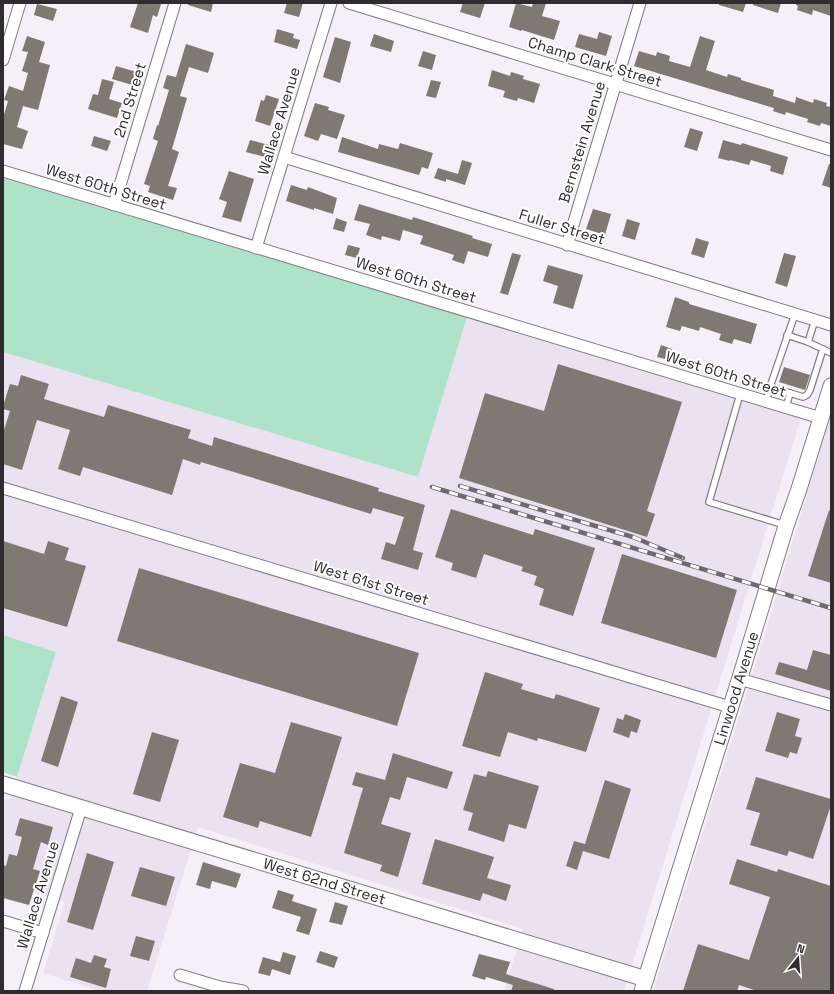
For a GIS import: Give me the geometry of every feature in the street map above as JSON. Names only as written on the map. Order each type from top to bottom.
[{"type":"street","points":[[3,60],[20,3]]},
{"type":"street","name":"2nd Street","points":[[114,205],[175,3]]},
{"type":"street","name":"Wallace Avenue","points":[[256,248],[331,3]]},
{"type":"street","name":"Champ Clark Street","points":[[349,3],[831,150]]},
{"type":"street","name":"Bernstein Avenue","points":[[567,244],[640,3]]},
{"type":"street","name":"Fuller Street","points":[[284,157],[831,325]]},
{"type":"street","name":"West 60th Street","points":[[3,171],[821,418]]},
{"type":"street","name":"Linwood Avenue","points":[[644,985],[786,526],[831,386]]},
{"type":"street","name":"West 61st Street","points":[[3,488],[730,707]]},
{"type":"street","points":[[739,679],[831,705]]},
{"type":"street","name":"West 62nd Street","points":[[3,784],[644,985]]},
{"type":"street","name":"Wallace Avenue","points":[[25,991],[81,808]]},
{"type":"street","points":[[3,921],[43,933]]},
{"type":"street","points":[[180,975],[220,987],[243,991]]},
{"type":"lane","points":[[766,402],[795,314]]},
{"type":"lane","points":[[808,342],[815,320]]},
{"type":"lane","points":[[787,335],[808,342],[831,354]]},
{"type":"lane","points":[[770,387],[803,397],[807,395],[823,349]]},
{"type":"lane","points":[[786,407],[790,393]]},
{"type":"lane","points":[[740,394],[709,502],[786,526]]},
{"type":"shaded area","points":[[467,317],[801,418],[624,991],[504,991],[523,929],[198,827],[147,991],[100,991],[43,973],[65,902],[3,882],[3,799],[10,800],[56,652],[3,635],[3,352],[418,477]]},
{"type":"shaded area","points":[[831,414],[831,991],[653,991],[763,640]]},
{"type":"green space","points":[[3,178],[467,317],[418,477],[3,352]]},
{"type":"green space","points":[[3,635],[56,652],[17,777],[3,772]]},
{"type":"building","points":[[138,3],[161,4],[157,17],[153,15],[148,33],[130,27]]},
{"type":"building","points":[[188,3],[213,3],[211,12],[188,5]]},
{"type":"building","points":[[287,3],[303,3],[299,17],[284,13]]},
{"type":"building","points":[[463,3],[485,3],[480,18],[460,12]]},
{"type":"building","points":[[516,3],[532,7],[533,3],[546,3],[542,16],[560,21],[554,40],[509,27]]},
{"type":"building","points":[[719,3],[746,3],[743,12],[719,5]]},
{"type":"building","points":[[753,3],[781,3],[778,13],[753,5]]},
{"type":"building","points":[[796,3],[831,3],[831,16],[813,10],[812,15],[797,10],[798,6]]},
{"type":"building","points":[[37,4],[57,9],[53,21],[34,15]]},
{"type":"building","points":[[277,29],[294,34],[293,38],[300,40],[297,49],[274,42]]},
{"type":"building","points":[[599,32],[612,36],[606,56],[575,47],[579,34],[597,39]]},
{"type":"building","points":[[374,34],[394,41],[391,52],[370,46]]},
{"type":"building","points":[[27,36],[45,42],[39,62],[50,65],[38,110],[23,106],[17,127],[28,131],[22,149],[3,144],[3,118],[8,101],[4,100],[9,86],[23,91],[28,73],[22,71],[28,52],[22,51]]},
{"type":"building","points":[[700,36],[715,41],[706,70],[727,77],[728,74],[741,78],[741,80],[774,90],[773,96],[795,103],[796,97],[813,103],[814,99],[827,103],[826,106],[831,107],[831,126],[821,123],[820,126],[807,122],[808,119],[786,112],[785,115],[773,111],[774,108],[634,66],[639,51],[656,56],[657,52],[670,56],[669,61],[690,67]]},
{"type":"building","points":[[335,37],[351,42],[340,83],[323,77]]},
{"type":"building","points":[[186,44],[214,53],[208,73],[189,67],[180,96],[187,98],[172,149],[179,152],[168,186],[177,188],[173,200],[148,192],[150,186],[144,184],[158,141],[153,139],[169,90],[163,88],[167,75],[176,77]]},
{"type":"building","points":[[423,51],[436,55],[432,70],[418,66]]},
{"type":"building","points":[[116,66],[140,73],[136,86],[112,79]]},
{"type":"building","points":[[492,70],[510,76],[511,72],[524,76],[523,79],[540,84],[534,103],[518,98],[517,101],[503,97],[505,91],[488,86]]},
{"type":"building","points":[[102,79],[114,82],[109,99],[122,103],[117,118],[88,109],[93,94],[98,95]]},
{"type":"building","points":[[431,80],[441,82],[436,98],[426,96]]},
{"type":"building","points":[[266,95],[279,99],[270,126],[255,121],[261,100],[264,101]]},
{"type":"building","points":[[315,103],[329,107],[328,110],[345,115],[337,139],[321,134],[318,141],[304,136]]},
{"type":"building","points":[[690,128],[703,132],[697,151],[684,147]]},
{"type":"building","points":[[94,136],[111,141],[107,151],[91,146]]},
{"type":"building","points":[[342,137],[378,149],[379,144],[398,149],[400,143],[433,153],[428,169],[422,167],[419,175],[338,152]]},
{"type":"building","points":[[250,140],[269,145],[265,157],[246,152]]},
{"type":"building","points":[[723,140],[741,145],[742,143],[788,157],[783,175],[770,171],[771,166],[751,160],[749,165],[718,158]]},
{"type":"building","points":[[462,160],[472,163],[465,185],[446,179],[446,182],[434,178],[438,168],[458,174]]},
{"type":"building","points":[[829,164],[831,164],[831,188],[822,185]]},
{"type":"building","points":[[229,171],[254,179],[241,222],[222,217],[227,202],[219,199]]},
{"type":"building","points":[[291,185],[307,190],[308,187],[337,198],[333,214],[314,208],[314,210],[286,201]]},
{"type":"building","points":[[359,204],[412,220],[413,217],[473,236],[472,238],[492,244],[488,257],[468,251],[464,264],[452,260],[454,255],[420,244],[423,236],[403,230],[400,241],[382,236],[381,240],[366,235],[370,224],[354,220]]},
{"type":"building","points":[[593,209],[611,214],[605,235],[586,229]]},
{"type":"building","points":[[336,218],[347,222],[344,232],[333,229]]},
{"type":"building","points":[[627,219],[640,223],[635,240],[622,236]]},
{"type":"building","points":[[696,238],[709,242],[704,258],[691,254]]},
{"type":"building","points":[[348,245],[360,248],[357,258],[345,255]]},
{"type":"building","points":[[512,253],[521,255],[508,295],[500,293]]},
{"type":"building","points":[[784,253],[796,256],[787,287],[775,283]]},
{"type":"building","points":[[548,265],[583,275],[573,309],[553,303],[558,286],[543,281]]},
{"type":"building","points":[[675,297],[689,302],[689,304],[757,324],[751,344],[734,339],[732,344],[719,340],[721,334],[700,327],[699,331],[682,326],[680,331],[666,327]]},
{"type":"building","points":[[661,345],[672,349],[669,360],[657,357]]},
{"type":"building","points":[[558,364],[682,402],[647,511],[655,514],[647,537],[459,478],[485,393],[544,411]]},
{"type":"building","points":[[784,367],[810,375],[805,390],[779,382]]},
{"type":"building","points":[[21,375],[49,384],[44,399],[104,417],[108,405],[191,430],[188,438],[212,446],[214,437],[379,488],[378,491],[425,505],[413,550],[423,553],[418,570],[381,559],[386,542],[395,545],[404,517],[373,508],[371,514],[201,462],[200,465],[183,459],[172,495],[83,467],[80,476],[58,469],[70,430],[37,420],[22,470],[3,464],[3,433],[10,411],[3,409],[3,406],[10,384],[18,386]]},
{"type":"building","points":[[451,509],[533,535],[535,529],[595,548],[573,616],[539,605],[544,589],[534,585],[537,576],[521,571],[523,567],[484,554],[476,578],[451,570],[453,563],[435,557]]},
{"type":"building","points":[[829,510],[831,511],[831,583],[808,576]]},
{"type":"building","points":[[3,541],[44,554],[48,541],[69,548],[65,560],[86,566],[67,627],[3,608]]},
{"type":"building","points":[[622,554],[737,590],[716,658],[601,623]]},
{"type":"building","points":[[139,568],[419,653],[397,726],[117,641]]},
{"type":"building","points":[[813,650],[831,655],[831,691],[775,674],[779,662],[807,670]]},
{"type":"building","points":[[485,672],[523,684],[521,689],[554,699],[556,694],[600,708],[586,752],[538,738],[537,741],[508,732],[500,757],[462,746]]},
{"type":"building","points":[[61,696],[78,702],[58,767],[41,761]]},
{"type":"building","points":[[777,712],[800,719],[795,736],[802,738],[797,754],[790,752],[788,758],[765,751]]},
{"type":"building","points":[[625,714],[641,720],[637,733],[631,731],[629,738],[613,732],[617,718],[623,720]]},
{"type":"building","points":[[291,722],[342,737],[311,837],[260,821],[258,828],[223,817],[240,763],[275,773]]},
{"type":"building","points":[[152,732],[179,740],[160,802],[133,794]]},
{"type":"building","points":[[393,753],[453,772],[447,789],[407,777],[400,800],[390,797],[381,824],[411,833],[398,877],[380,871],[382,865],[344,853],[363,788],[352,785],[356,772],[385,780]]},
{"type":"building","points":[[488,771],[539,786],[526,829],[509,824],[504,842],[468,830],[473,813],[463,810],[474,774],[486,777]]},
{"type":"building","points":[[756,777],[831,799],[831,805],[813,859],[789,851],[787,856],[750,845],[760,813],[746,809]]},
{"type":"building","points":[[605,780],[631,789],[609,859],[583,851],[577,870],[566,866],[574,841],[585,844]]},
{"type":"building","points":[[20,818],[53,827],[48,845],[41,842],[33,869],[40,871],[29,905],[3,898],[3,865],[6,866],[9,854],[17,856],[22,837],[15,835]]},
{"type":"building","points":[[435,839],[494,857],[487,878],[511,885],[506,901],[483,893],[480,901],[422,884]]},
{"type":"building","points":[[87,853],[114,862],[93,930],[67,922]]},
{"type":"building","points":[[737,859],[777,872],[778,869],[831,886],[831,991],[757,991],[739,985],[737,991],[683,991],[698,944],[749,960],[770,897],[729,884]]},
{"type":"building","points":[[203,862],[241,874],[236,888],[212,881],[210,889],[196,885]]},
{"type":"building","points":[[140,867],[175,877],[166,906],[131,896]]},
{"type":"building","points":[[278,890],[294,895],[292,901],[317,909],[309,935],[296,931],[301,917],[272,908]]},
{"type":"building","points":[[335,902],[348,906],[342,925],[329,922]]},
{"type":"building","points":[[136,936],[155,941],[149,961],[130,956]]},
{"type":"building","points":[[320,951],[338,957],[334,968],[316,962]]},
{"type":"building","points":[[283,952],[296,956],[290,975],[272,969],[270,976],[258,973],[263,957],[280,962]]},
{"type":"building","points":[[479,954],[510,962],[506,974],[554,989],[554,991],[511,991],[513,985],[486,977],[485,980],[472,976]]},
{"type":"building","points":[[94,955],[107,959],[104,967],[111,969],[106,988],[70,977],[76,958],[91,963]]},
{"type":"railway","points":[[460,486],[633,537],[683,558]]},
{"type":"railway","points":[[432,487],[831,608]]}]
